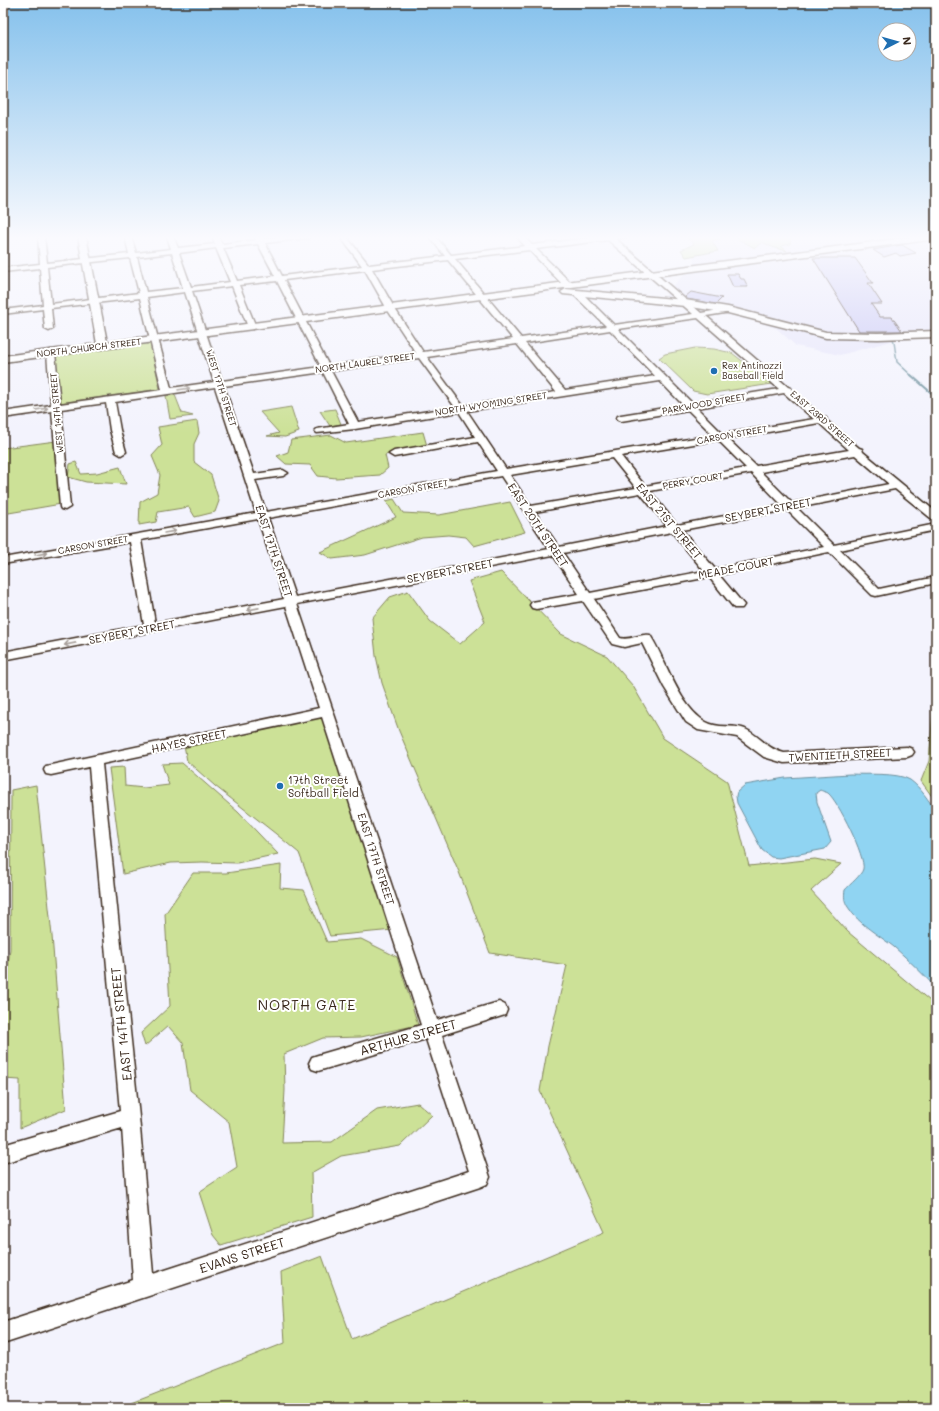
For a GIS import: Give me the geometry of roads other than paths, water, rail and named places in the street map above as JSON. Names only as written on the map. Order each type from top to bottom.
[{"type":"main road","points":[[93,302],[103,347]]},
{"type":"main road","name":"NORTH CHURCH STREET","points":[[3,359],[445,302]]},
{"type":"main road","points":[[671,302],[728,310],[839,337],[936,334]]},
{"type":"street","points":[[47,302],[49,329]]},
{"type":"street","points":[[3,312],[79,302]]},
{"type":"street","points":[[145,302],[167,391]]},
{"type":"street","name":"WEST 17TH STREET","points":[[192,302],[241,450]]},
{"type":"street","points":[[241,302],[252,327]]},
{"type":"street","points":[[291,302],[355,426]]},
{"type":"street","name":"EAST 20TH STREET","points":[[387,302],[421,355],[461,409],[616,641]]},
{"type":"street","points":[[486,302],[562,393]]},
{"type":"street","points":[[586,302],[876,593],[936,580]]},
{"type":"street","name":"EAST 23RD STREET","points":[[685,303],[701,315],[859,451],[897,486],[936,517]]},
{"type":"street","name":"NORTH LAUREL STREET","points":[[3,415],[613,328],[728,310]]},
{"type":"street","name":"WEST 14TH STREET","points":[[51,353],[65,507]]},
{"type":"street","name":"NORTH WYOMING STREET","points":[[320,431],[662,378]]},
{"type":"street","name":"PARKWOOD STREET","points":[[621,418],[788,390]]},
{"type":"street","points":[[110,399],[115,430],[121,452]]},
{"type":"street","name":"CARSON STREET","points":[[3,561],[503,473],[615,456],[823,420]]},
{"type":"street","points":[[394,454],[481,439]]},
{"type":"street","name":"EAST 17TH STREET","points":[[241,450],[480,1177]]},
{"type":"street","name":"PERRY COURT","points":[[528,510],[859,451]]},
{"type":"street","name":"EAST 21ST STREET","points":[[615,456],[738,606]]},
{"type":"street","points":[[250,478],[283,473]]},
{"type":"street","name":"SEYBERT STREET","points":[[3,656],[897,486]]},
{"type":"street","name":"MEADE COURT","points":[[536,605],[711,573],[936,527]]},
{"type":"street","points":[[135,538],[150,628]]},
{"type":"street","name":"TWENTIETH STREET","points":[[616,641],[624,643],[646,638],[668,684],[691,719],[702,727],[711,730],[741,733],[761,750],[775,757],[796,759],[907,752]]},
{"type":"street","name":"HAYES STREET","points":[[51,770],[327,711]]},
{"type":"street","name":"EAST 14TH STREET","points":[[95,761],[130,1117],[144,1287]]},
{"type":"street","name":"ARTHUR STREET","points":[[318,1063],[499,1010]]},
{"type":"street","points":[[3,1154],[130,1117]]},
{"type":"street","name":"EVANS STREET","points":[[3,1333],[480,1177]]},
{"type":"water","points":[[850,774],[890,775],[904,777],[918,787],[936,811],[936,988],[894,947],[858,919],[847,905],[844,894],[845,890],[862,872],[863,863],[856,842],[844,817],[828,793],[820,790],[816,793],[817,802],[831,842],[825,849],[779,858],[771,857],[762,850],[737,803],[737,792],[745,785],[785,778]]},
{"type":"waterway","points":[[892,336],[897,362],[912,376]]},
{"type":"waterway","points":[[911,375],[936,397]]},
{"type":"place","name":"Rex Antinozzi Baseball Field","points":[[714,371]]},
{"type":"place","name":"17th Street Softball Field","points":[[280,786]]},
{"type":"district","name":"NORTH GATE","points":[[307,1005]]}]
